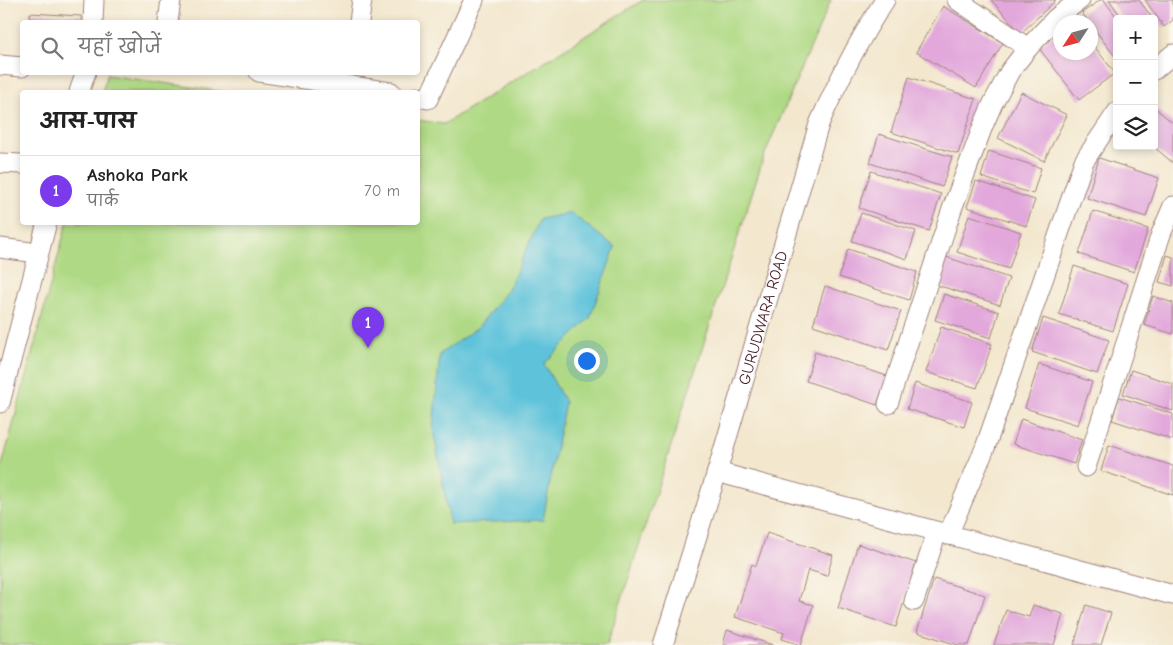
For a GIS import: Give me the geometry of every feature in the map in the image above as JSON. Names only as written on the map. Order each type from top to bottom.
[{"type":"street","points":[[92,20],[94,0]]},
{"type":"street","points":[[168,20],[171,0]]},
{"type":"street","points":[[359,20],[362,0]]},
{"type":"street","points":[[420,97],[428,98],[474,0]]},
{"type":"street","name":"GURUDWARA ROAD","points":[[663,645],[717,472],[819,124],[837,83],[864,32],[886,0]]},
{"type":"street","points":[[957,0],[1028,48]]},
{"type":"street","points":[[888,404],[952,209],[993,103],[1010,71],[1028,48],[1056,18],[1080,0]]},
{"type":"street","points":[[1158,67],[1173,54]]},
{"type":"street","points":[[0,65],[20,67]]},
{"type":"street","points":[[79,90],[80,75]]},
{"type":"street","points":[[298,75],[350,79],[385,90]]},
{"type":"street","points":[[914,601],[943,533],[985,448],[1084,160],[1113,118]]},
{"type":"street","points":[[0,162],[20,164]]},
{"type":"street","points":[[1086,467],[1158,243],[1173,206]]},
{"type":"street","points":[[1,399],[45,225]]},
{"type":"street","points":[[0,248],[38,253]]},
{"type":"street","points":[[717,472],[1173,596]]},
{"type":"green space","points":[[643,0],[831,0],[764,156],[607,645],[0,645],[0,473],[66,225],[420,225],[420,120],[444,124]]},
{"type":"green space","points":[[107,75],[212,90],[103,90]]},
{"type":"water","points":[[571,213],[615,247],[590,318],[544,364],[565,402],[543,520],[450,524],[433,428],[440,354],[478,327],[508,290],[540,219]]},
{"type":"building","points":[[991,0],[1056,0],[1021,33]]},
{"type":"building","points":[[1100,0],[1104,0],[1115,15],[1113,15],[1113,54],[1098,34],[1098,15],[1084,15],[1082,13]]},
{"type":"building","points":[[1109,0],[1139,0],[1150,15],[1120,15]]},
{"type":"building","points":[[1145,0],[1173,0],[1173,20],[1164,27],[1158,18],[1158,15],[1156,15]]},
{"type":"building","points":[[943,6],[1003,43],[976,88],[916,52]]},
{"type":"building","points":[[30,13],[81,16],[81,20],[30,20]]},
{"type":"building","points":[[1053,35],[1053,60],[1098,60],[1098,51],[1113,70],[1113,74],[1079,100],[1038,47]]},
{"type":"building","points":[[909,77],[976,99],[958,154],[891,132]]},
{"type":"building","points":[[1021,92],[1067,115],[1044,161],[998,138]]},
{"type":"building","points":[[1158,110],[1173,123],[1173,163],[1158,150]]},
{"type":"building","points":[[879,134],[952,157],[942,187],[870,163]]},
{"type":"building","points":[[989,151],[1041,168],[1033,194],[981,177]]},
{"type":"building","points":[[1099,158],[1159,178],[1146,217],[1087,198]]},
{"type":"building","points":[[871,171],[941,194],[929,231],[859,208]]},
{"type":"building","points":[[976,181],[1035,200],[1026,226],[967,207]]},
{"type":"building","points":[[1093,211],[1148,229],[1134,272],[1079,254]]},
{"type":"building","points":[[861,213],[916,231],[907,259],[852,241]]},
{"type":"building","points":[[969,215],[1021,232],[1009,269],[957,252]]},
{"type":"building","points":[[848,249],[917,272],[909,300],[839,277]]},
{"type":"building","points":[[1167,255],[1173,257],[1173,286],[1159,282]]},
{"type":"building","points":[[943,256],[1009,278],[1000,305],[934,284]]},
{"type":"building","points":[[1074,266],[1128,284],[1113,331],[1059,314]]},
{"type":"building","points":[[825,286],[901,311],[888,350],[813,325]]},
{"type":"building","points":[[944,294],[999,312],[991,338],[935,320]]},
{"type":"building","points":[[1153,296],[1173,303],[1173,334],[1144,325]]},
{"type":"building","points":[[1043,318],[1109,340],[1097,374],[1032,352]]},
{"type":"building","points":[[941,327],[992,344],[977,388],[926,372]]},
{"type":"building","points":[[815,352],[887,376],[877,405],[806,381]]},
{"type":"building","points":[[1039,364],[1092,382],[1078,425],[1025,408]]},
{"type":"building","points":[[1131,370],[1173,384],[1173,411],[1123,394]]},
{"type":"building","points":[[915,383],[972,402],[964,427],[907,409]]},
{"type":"building","points":[[1119,397],[1173,414],[1173,440],[1112,420]]},
{"type":"building","points":[[1021,419],[1082,440],[1074,464],[1013,444]]},
{"type":"building","points":[[1109,445],[1173,466],[1173,495],[1101,471]]},
{"type":"building","points":[[767,533],[833,555],[827,576],[808,570],[799,601],[813,605],[801,645],[782,639],[784,633],[735,617],[752,564],[756,566]]},
{"type":"building","points":[[858,544],[916,563],[896,627],[838,608]]},
{"type":"building","points":[[934,579],[985,595],[969,645],[958,645],[917,632]]},
{"type":"building","points":[[1033,605],[1063,614],[1054,645],[994,645],[1006,610],[1029,617]]},
{"type":"building","points":[[1086,605],[1111,613],[1101,645],[1074,645]]},
{"type":"building","points":[[727,630],[773,645],[723,645]]},
{"type":"place","name":"Ashoka Park","points":[[368,348]]}]
